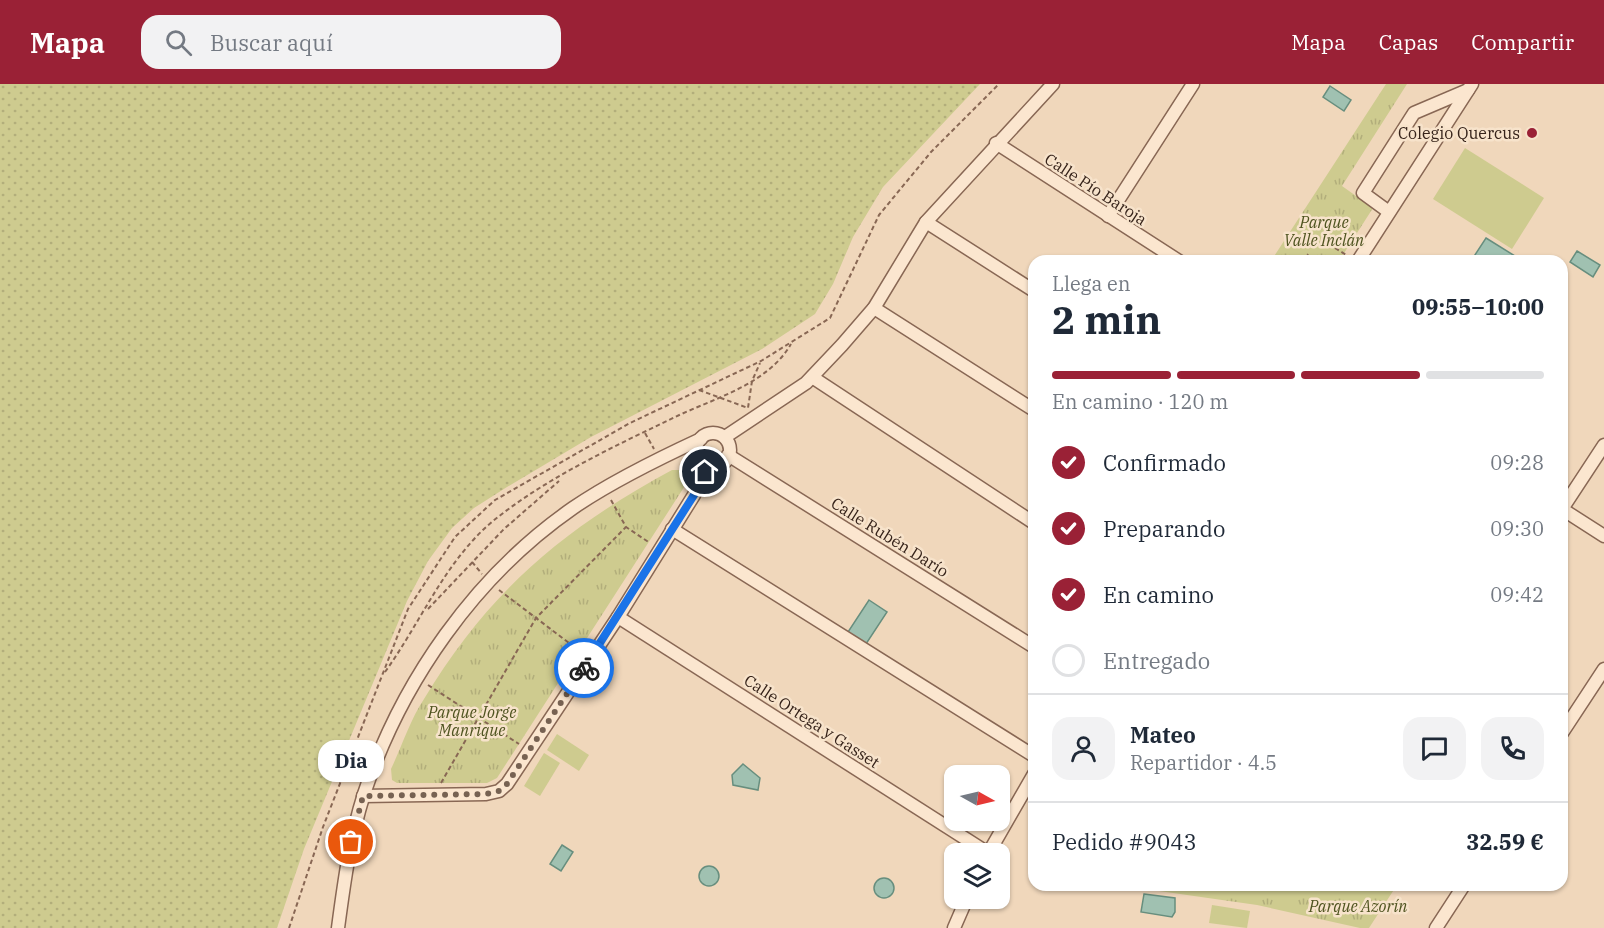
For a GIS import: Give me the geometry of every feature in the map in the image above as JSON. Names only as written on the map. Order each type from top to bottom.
[{"type":"street","points":[[725,437],[812,377],[874,308],[926,222],[996,143],[1053,84]]},
{"type":"street","points":[[1108,216],[1193,84]]},
{"type":"street","points":[[1389,212],[1363,193],[1414,113],[1470,87]]},
{"type":"street","points":[[1357,255],[1389,212],[1470,87]]},
{"type":"street","name":"Calle Pío Baroja","points":[[996,143],[1170,255]]},
{"type":"street","points":[[926,222],[1028,287]]},
{"type":"street","points":[[874,308],[1028,406]]},
{"type":"street","points":[[812,377],[1028,519]]},
{"type":"street","points":[[338,928],[345,866],[363,796],[377,759],[418,679],[456,619],[514,557],[573,508],[671,452],[701,439],[710,432],[725,437],[729,445],[728,455],[723,464],[708,466],[697,457],[671,452]]},
{"type":"street","points":[[697,457],[701,439]]},
{"type":"street","points":[[1568,500],[1604,445]]},
{"type":"street","name":"Calle Rubén Darío","points":[[728,455],[1028,643]]},
{"type":"street","points":[[363,796],[486,794],[499,791],[507,784],[618,617],[708,466]]},
{"type":"street","points":[[1568,513],[1604,536]]},
{"type":"street","points":[[672,529],[1028,752]]},
{"type":"street","name":"Calle Ortega y Gasset","points":[[618,617],[972,843]]},
{"type":"street","points":[[1568,724],[1604,669]]},
{"type":"street","points":[[994,843],[1028,784]]},
{"type":"street","points":[[1436,928],[1460,891]]},
{"type":"street","points":[[954,928],[962,909]]},
{"type":"path","points":[[1335,248],[1347,255]]},
{"type":"path","points":[[382,678],[424,614],[454,561],[492,522],[532,494],[645,433],[752,381],[782,361],[793,341]]},
{"type":"path","points":[[699,390],[748,408],[752,381],[761,361]]},
{"type":"path","points":[[645,433],[660,460]]},
{"type":"path","points":[[424,614],[504,529],[560,481]]},
{"type":"path","points":[[605,490],[626,527],[660,550]]},
{"type":"path","points":[[435,795],[477,717],[536,618],[626,527]]},
{"type":"path","points":[[490,583],[590,659]]},
{"type":"path","points":[[418,679],[529,750]]},
{"type":"green space","points":[[0,84],[980,84],[883,187],[853,237],[833,284],[815,314],[762,349],[591,437],[474,508],[452,528],[428,561],[407,601],[304,849],[277,928],[0,928]]},
{"type":"green space","name":"Parque Valle Inclán","points":[[1386,84],[1407,84],[1342,186],[1373,208],[1343,255],[1275,255]]},
{"type":"green space","points":[[1465,148],[1544,198],[1512,249],[1433,199]]},
{"type":"green space","name":"Parque Jorge Manrique","points":[[672,470],[682,470],[688,481],[497,778],[487,783],[397,783],[392,780],[391,769],[419,707],[474,626],[502,595],[531,566],[563,540],[633,492]]},
{"type":"green space","points":[[557,734],[589,755],[579,771],[547,750]]},
{"type":"green space","points":[[544,753],[560,763],[540,796],[524,786]]},
{"type":"green space","name":"Parque Azorín","points":[[1159,891],[1393,891],[1369,928],[1360,928],[1257,905]]},
{"type":"green space","points":[[1212,905],[1250,911],[1247,928],[1209,923]]},
{"type":"shaded area","points":[[1330,86],[1351,100],[1344,111],[1323,97]]},
{"type":"shaded area","points":[[1486,238],[1513,255],[1475,255]]},
{"type":"shaded area","points":[[1577,251],[1600,265],[1593,277],[1570,262]]},
{"type":"shaded area","points":[[869,600],[887,612],[864,647],[846,635]]},
{"type":"shaded area","points":[[743,764],[760,778],[758,790],[733,785],[732,775]]},
{"type":"shaded area","points":[[562,845],[573,852],[561,871],[550,864]]},
{"type":"shaded area","points":[[709,866],[716,869],[719,876],[716,883],[709,886],[702,883],[699,876],[702,869]]},
{"type":"shaded area","points":[[884,878],[891,881],[894,888],[891,895],[884,898],[877,895],[874,888],[877,881]]},
{"type":"shaded area","points":[[1144,894],[1175,898],[1175,912],[1172,917],[1141,912]]},
{"type":"way so far","points":[[351,842],[363,796],[486,794],[499,791],[507,784],[584,668]]},
{"type":"place","name":"Colegio Quercus","points":[[1532,133]]},
{"type":"place","name":"Dia","points":[[351,842]]},
{"type":"route","points":[[584,668],[694,495],[705,472]]}]
